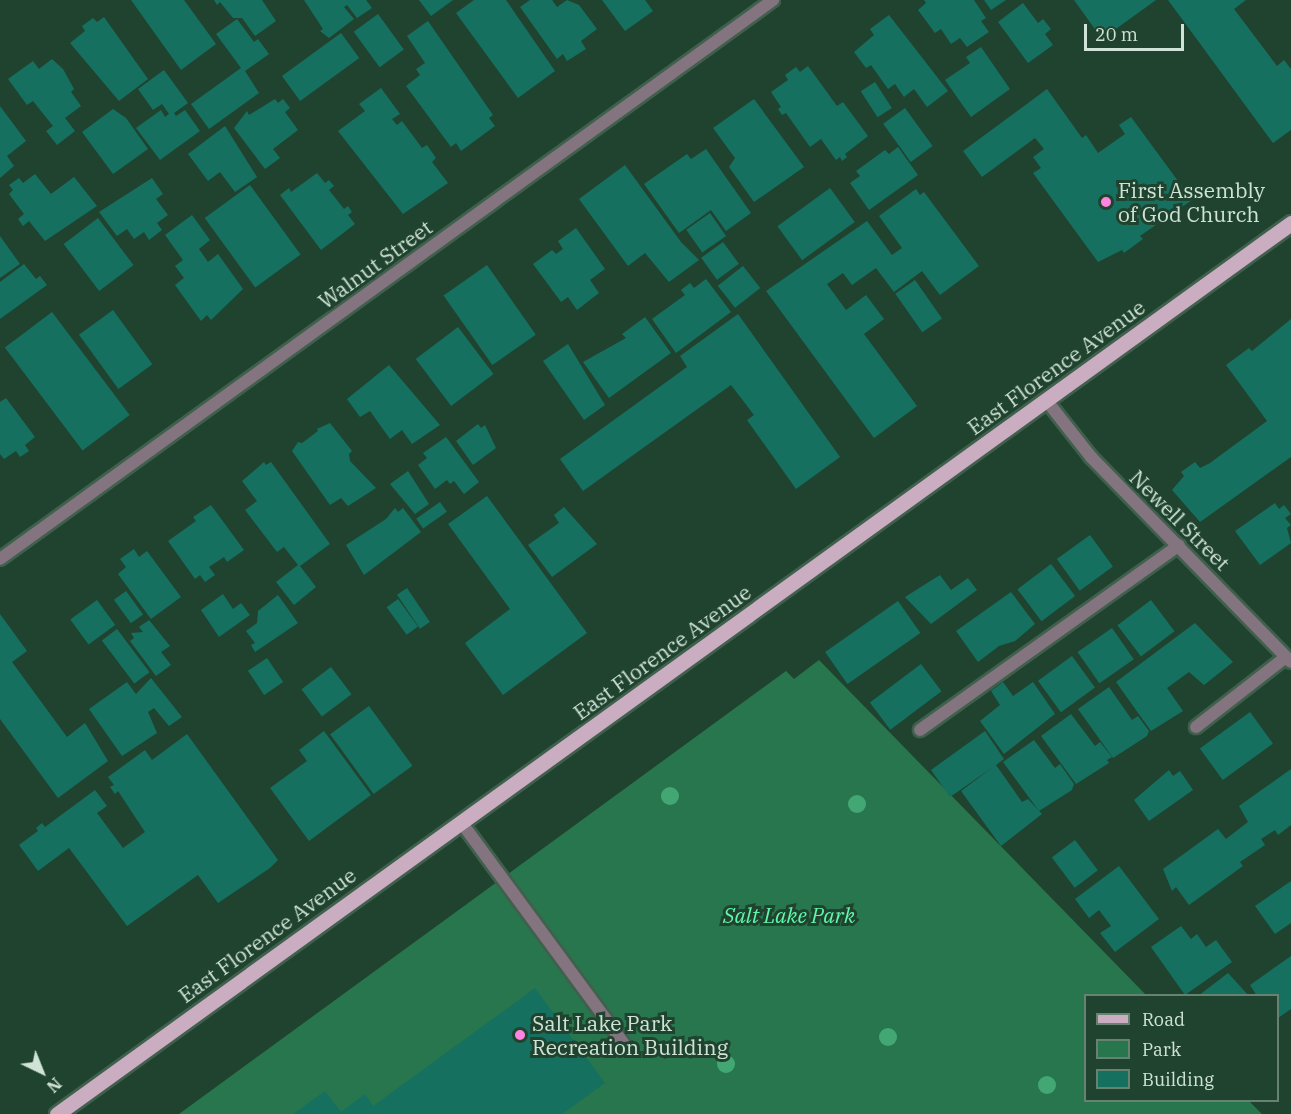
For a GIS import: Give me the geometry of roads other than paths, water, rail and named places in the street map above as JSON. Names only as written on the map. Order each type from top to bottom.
[{"type":"main road","name":"East Florence Avenue","points":[[57,1114],[1291,223]]},
{"type":"street","name":"Walnut Street","points":[[0,559],[773,0]]},
{"type":"street","name":"Newell Street","points":[[1046,400],[1091,457],[1288,660]]},
{"type":"street","points":[[920,730],[1179,546]]},
{"type":"street","points":[[1196,727],[1288,660]]},
{"type":"street","points":[[461,822],[627,1047]]},
{"type":"place","name":"First Assembly of God Church","points":[[1106,202]]},
{"type":"place","name":"Salt Lake Park Recreation Building","points":[[520,1035]]},
{"type":"park label","name":"Salt Lake Park","points":[[789,915]]}]
